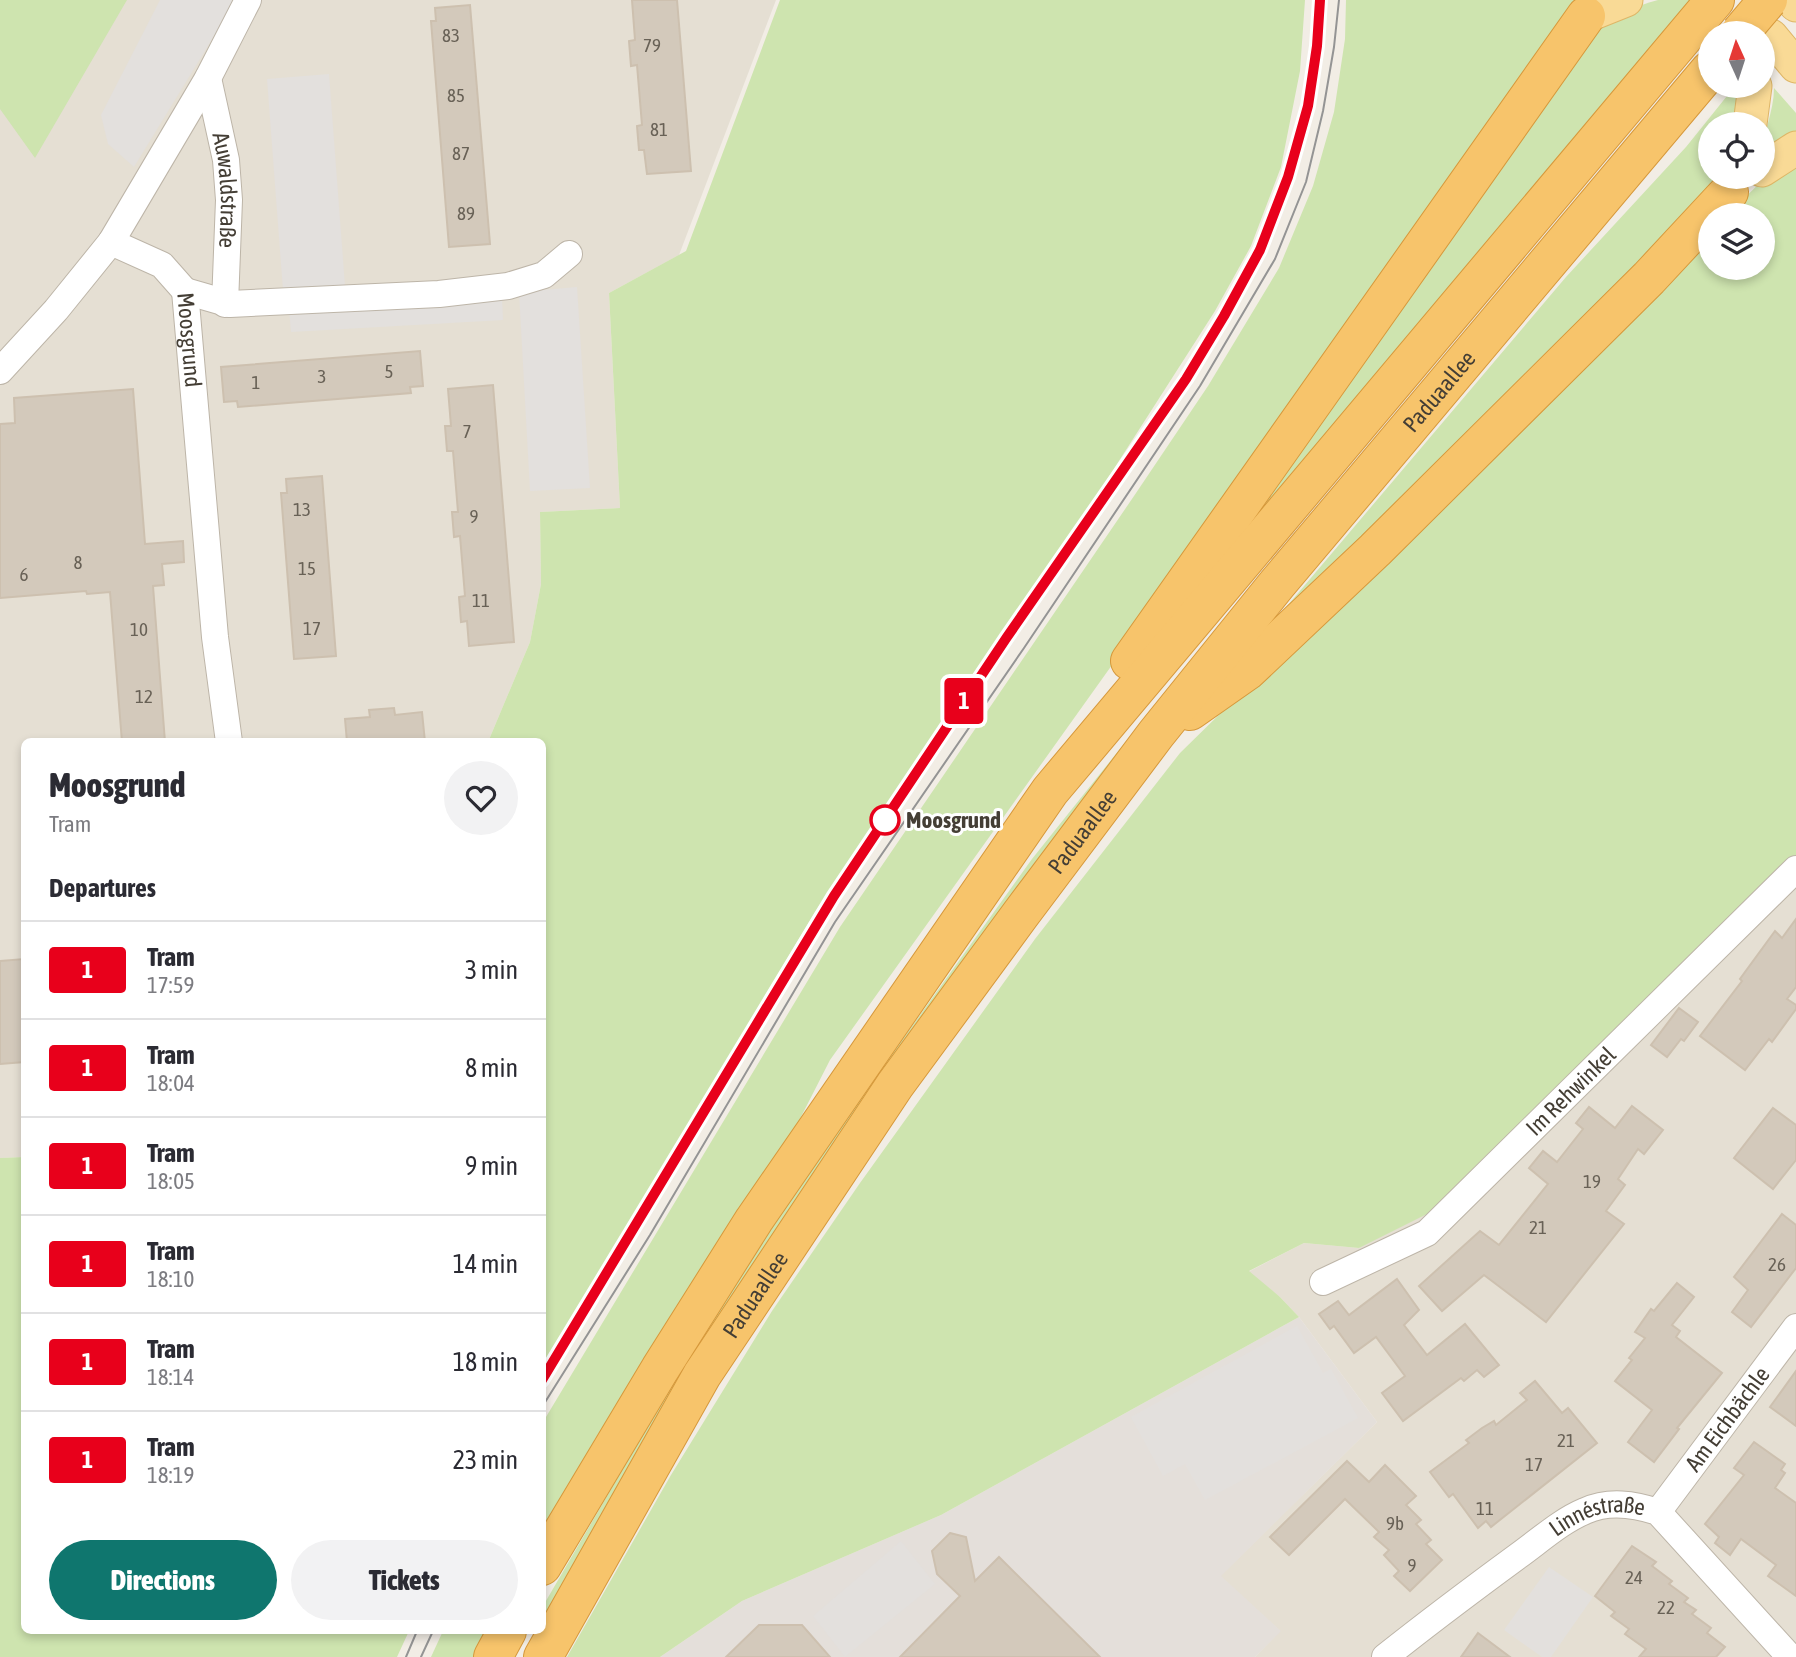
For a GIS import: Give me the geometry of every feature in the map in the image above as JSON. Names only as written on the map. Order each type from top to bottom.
[{"type":"highway","name":"Paduaallee","points":[[546,1559],[660,1369],[754,1220],[1050,791],[1715,0]]},
{"type":"highway","points":[[1050,791],[1122,671],[1591,8]]},
{"type":"highway","name":"Paduaallee","points":[[543,1657],[702,1375],[895,1086],[1156,734],[1286,573],[1698,84]]},
{"type":"highway","points":[[1156,734],[1247,671],[1375,550],[1639,288],[1732,189]]},
{"type":"highway","points":[[493,1657],[506,1634]]},
{"type":"main road","points":[[1591,8],[1626,0]]},
{"type":"main road","points":[[1775,162],[1796,148]]},
{"type":"street","name":"Auwaldstraße","points":[[0,372],[111,242],[208,78],[248,0]]},
{"type":"street","name":"Auwaldstraße","points":[[208,78],[226,160],[229,200],[225,304]]},
{"type":"street","points":[[111,242],[162,265],[185,291]]},
{"type":"street","name":"Moosgrund","points":[[228,738],[214,625],[185,291],[225,304],[317,302],[439,294],[508,286],[544,275],[569,254]]},
{"type":"street","name":"Im Rehwinkel","points":[[1323,1282],[1427,1233],[1796,869]]},
{"type":"street","name":"Am Eichbächle","points":[[1658,1512],[1796,1327]]},
{"type":"street","name":"Linnéstraße","points":[[1385,1657],[1458,1599],[1585,1511],[1610,1505],[1634,1504],[1658,1512],[1790,1657]]},
{"type":"shaded area","points":[[0,0],[776,0],[679,255],[609,293],[620,508],[540,512],[541,584],[530,642],[490,738],[21,738],[21,1157],[0,1158]]},
{"type":"shaded area","points":[[160,0],[236,0],[134,167],[108,144],[101,115]]},
{"type":"shaded area","points":[[329,74],[345,286],[283,290],[267,79]]},
{"type":"shaded area","points":[[577,287],[590,488],[530,491],[519,292]]},
{"type":"shaded area","points":[[502,297],[503,320],[291,332],[289,309]]},
{"type":"shaded area","points":[[1796,855],[1796,1657],[1255,1657],[1280,1631],[1220,1576],[1377,1422],[1299,1317],[1280,1297],[1248,1272],[1304,1243],[1359,1248]]},
{"type":"shaded area","points":[[1299,1317],[1377,1422],[1221,1576],[1281,1631],[1255,1657],[660,1657],[742,1601],[941,1515]]},
{"type":"shaded area","points":[[1297,1326],[1323,1373],[1331,1369],[1358,1418],[1205,1500],[1185,1464],[1163,1476],[1131,1417]]},
{"type":"shaded area","points":[[901,1541],[935,1584],[845,1657],[813,1616]]},
{"type":"shaded area","points":[[1549,1567],[1593,1597],[1551,1657],[1542,1657],[1504,1630]]},
{"type":"green space","points":[[0,0],[127,0],[35,158],[0,109]]},
{"type":"green space","points":[[780,0],[1305,0],[1300,71],[1281,167],[1251,246],[1215,311],[1101,489],[815,912],[546,1363],[546,738],[490,738],[530,642],[541,584],[540,512],[620,508],[609,293],[686,251]]},
{"type":"green space","points":[[1346,0],[1579,0],[1172,581],[830,1060],[782,1154],[595,1439],[546,1532],[546,1417],[840,927],[1208,386],[1279,268],[1313,186],[1334,112],[1345,39]]},
{"type":"green space","points":[[1658,0],[1690,0],[1227,554],[1594,34],[1624,13]]},
{"type":"green space","points":[[1775,89],[1796,113],[1796,134],[1775,149],[1775,112],[1771,112]]},
{"type":"green space","points":[[1725,98],[1744,98],[1742,112],[1714,112]]},
{"type":"green space","points":[[1698,132],[1698,189],[1712,189],[1703,203],[1698,203],[1698,208],[1260,638],[1566,277]]},
{"type":"green space","points":[[1796,156],[1796,855],[1429,1213],[1359,1248],[1304,1243],[1249,1271],[1299,1317],[941,1515],[742,1601],[660,1657],[567,1657],[671,1475],[772,1311],[1035,939],[1180,753],[1698,245],[1698,280],[1775,280],[1775,203],[1739,203],[1754,189],[1775,189],[1775,170]]},
{"type":"green space","points":[[1360,456],[1201,662],[546,1622],[546,1601],[677,1376],[759,1246],[839,1128],[1032,859],[1195,655]]},
{"type":"green space","points":[[21,1157],[21,1634],[408,1634],[397,1657],[0,1657],[0,1158]]},
{"type":"green space","points":[[442,1634],[491,1634],[479,1657],[431,1657]]},
{"type":"building","points":[[632,0],[677,0],[691,171],[647,174],[644,150],[639,150],[637,126],[642,125],[637,65],[631,66],[629,41],[635,40]]},
{"type":"building","points":[[470,5],[490,244],[449,247],[431,21],[436,21],[435,8]]},
{"type":"building","points":[[420,351],[423,386],[410,387],[411,393],[238,407],[237,401],[224,402],[221,367]]},
{"type":"building","points":[[493,385],[514,642],[469,646],[467,621],[461,622],[459,597],[465,596],[460,536],[454,537],[452,512],[458,512],[453,451],[447,451],[445,426],[451,426],[448,389]]},
{"type":"building","points":[[133,389],[145,544],[183,541],[184,562],[162,564],[164,585],[153,586],[165,738],[122,738],[110,592],[87,594],[86,591],[0,598],[0,424],[15,423],[14,398]]},
{"type":"building","points":[[322,476],[336,656],[294,659],[281,493],[287,493],[286,479]]},
{"type":"building","points":[[394,708],[395,715],[422,712],[425,738],[347,738],[345,719],[370,717],[369,710]]},
{"type":"building","points":[[1796,919],[1796,987],[1787,999],[1796,1005],[1796,1009],[1772,1042],[1769,1039],[1745,1070],[1700,1036],[1742,981],[1740,979],[1775,931],[1782,938]]},
{"type":"building","points":[[21,959],[21,1062],[0,1064],[0,961]]},
{"type":"building","points":[[1679,1008],[1698,1022],[1684,1041],[1681,1039],[1667,1057],[1651,1045]]},
{"type":"building","points":[[1632,1106],[1663,1130],[1644,1154],[1638,1149],[1618,1179],[1625,1185],[1606,1211],[1624,1224],[1546,1322],[1484,1275],[1442,1311],[1419,1286],[1480,1231],[1499,1245],[1548,1184],[1529,1168],[1543,1151],[1557,1162],[1583,1129],[1576,1123],[1589,1107],[1615,1128]]},
{"type":"building","points":[[1773,1108],[1796,1125],[1796,1160],[1773,1189],[1734,1158]]},
{"type":"building","points":[[1782,1214],[1796,1225],[1796,1268],[1751,1327],[1732,1312],[1748,1290],[1734,1277]]},
{"type":"building","points":[[1397,1279],[1419,1310],[1404,1325],[1427,1355],[1465,1324],[1499,1365],[1484,1377],[1477,1370],[1464,1381],[1461,1378],[1403,1421],[1382,1393],[1405,1376],[1376,1337],[1354,1353],[1334,1326],[1330,1329],[1319,1314],[1338,1301],[1349,1315]]},
{"type":"building","points":[[1677,1283],[1694,1297],[1672,1325],[1680,1331],[1676,1337],[1722,1373],[1677,1428],[1679,1429],[1654,1462],[1628,1442],[1652,1410],[1615,1381],[1645,1338],[1635,1332],[1651,1309],[1654,1311]]},
{"type":"building","points":[[1796,1371],[1796,1426],[1770,1407]]},
{"type":"building","points":[[1535,1381],[1562,1413],[1568,1408],[1597,1443],[1491,1527],[1486,1521],[1478,1528],[1453,1494],[1449,1497],[1430,1472],[1469,1443],[1466,1440],[1482,1428],[1494,1421],[1496,1425],[1527,1400],[1520,1393]]},
{"type":"building","points":[[1754,1442],[1785,1464],[1781,1470],[1785,1473],[1775,1488],[1796,1503],[1796,1596],[1768,1576],[1776,1565],[1741,1539],[1730,1555],[1715,1543],[1719,1537],[1705,1524],[1744,1475],[1734,1468]]},
{"type":"building","points":[[1347,1461],[1369,1482],[1385,1465],[1416,1496],[1406,1505],[1421,1520],[1416,1524],[1431,1540],[1426,1544],[1442,1560],[1410,1591],[1394,1576],[1399,1571],[1384,1555],[1389,1550],[1374,1537],[1379,1532],[1345,1499],[1289,1555],[1270,1537]]},
{"type":"building","points":[[950,1533],[966,1537],[975,1581],[999,1557],[1100,1657],[900,1657],[960,1596],[937,1574],[932,1551]]},
{"type":"building","points":[[1632,1546],[1656,1562],[1652,1566],[1672,1581],[1669,1584],[1688,1598],[1684,1602],[1696,1610],[1692,1614],[1711,1628],[1707,1633],[1725,1647],[1716,1657],[1639,1657],[1646,1649],[1625,1634],[1629,1629],[1611,1616],[1615,1612],[1595,1596]]},
{"type":"building","points":[[759,1625],[802,1625],[830,1657],[726,1657]]},
{"type":"building","points":[[1478,1633],[1510,1657],[1461,1657]]},
{"type":"tram line","points":[[546,1373],[833,896],[1007,637],[1186,379],[1225,316],[1260,250],[1288,177],[1308,106],[1317,46],[1320,0]]},
{"type":"tram line","name":"1","points":[[546,1373],[810,933],[1007,637],[1186,379],[1224,316],[1260,250],[1288,177],[1308,106],[1317,46],[1320,0]]},
{"type":"tram line","points":[[546,1401],[650,1235],[835,922],[1200,386],[1275,259],[1306,182],[1323,111],[1339,0]]},
{"type":"tram line","points":[[406,1657],[416,1634]]},
{"type":"tram line","points":[[421,1657],[432,1634]]},
{"type":"place","name":"Moosgrund","points":[[885,820]]}]
